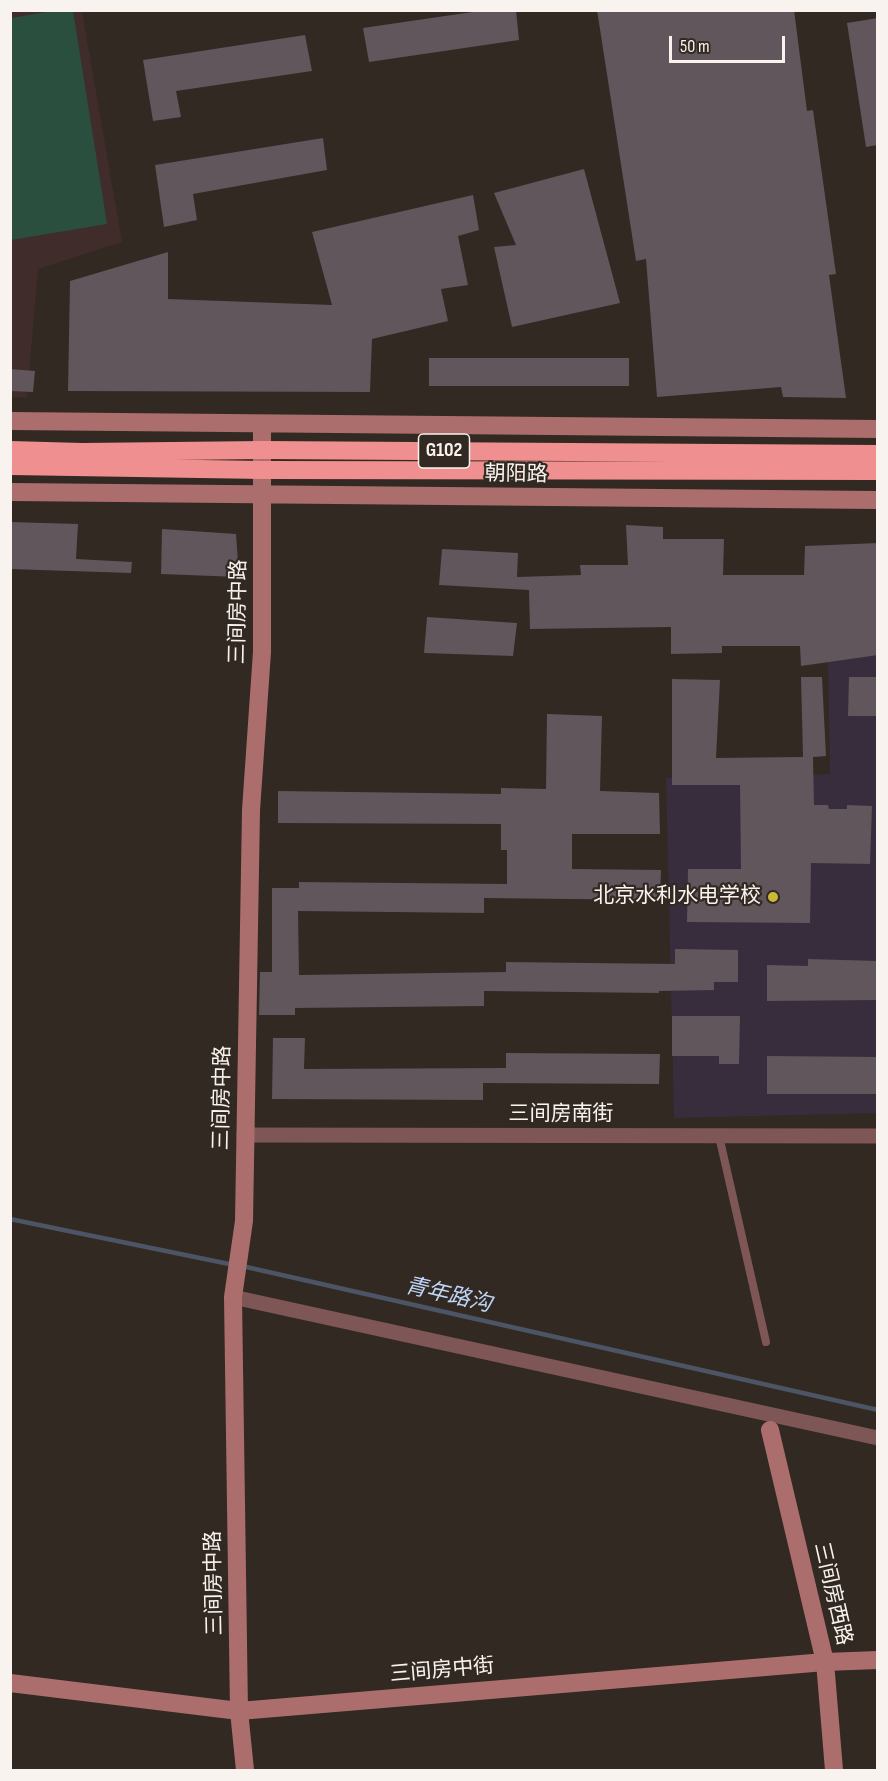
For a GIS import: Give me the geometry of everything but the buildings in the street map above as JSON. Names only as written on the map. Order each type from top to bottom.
[{"type":"highway","name":"朝阳路","points":[[10,450],[878,454]]},
{"type":"highway","name":"朝阳路","points":[[10,466],[263,470],[878,471]]},
{"type":"street","points":[[10,421],[878,429]]},
{"type":"street","name":"三间房中路","points":[[245,1770],[239,1711],[234,1292],[244,1236],[244,1135],[252,810],[262,652],[262,425]]},
{"type":"street","name":"朝阳路","points":[[10,492],[123,495],[263,492],[508,498],[878,500]]},
{"type":"street","name":"三间房南街","points":[[244,1135],[878,1136]]},
{"type":"street","points":[[234,1292],[878,1438]]},
{"type":"street","name":"三间房西路","points":[[770,1430],[825,1662],[834,1770]]},
{"type":"street","name":"三间房中街","points":[[10,1683],[239,1711],[825,1662],[878,1660]]},
{"type":"lane","points":[[719,1136],[766,1342]]},
{"type":"shaded area","points":[[10,11],[82,11],[122,242],[38,269],[27,398],[10,397]]},
{"type":"shaded area","name":"北京水利水电学校","points":[[877,556],[877,1113],[674,1118],[666,778],[830,774],[826,557]]},
{"type":"green space","points":[[52,11],[73,11],[107,224],[11,240],[11,18]]},
{"type":"waterway","name":"青年路沟","points":[[10,1219],[234,1265]]},
{"type":"waterway","name":"青年路沟","points":[[242,1266],[878,1410]]},
{"type":"place","name":"北京水利水电学校","points":[[773,897]]}]
